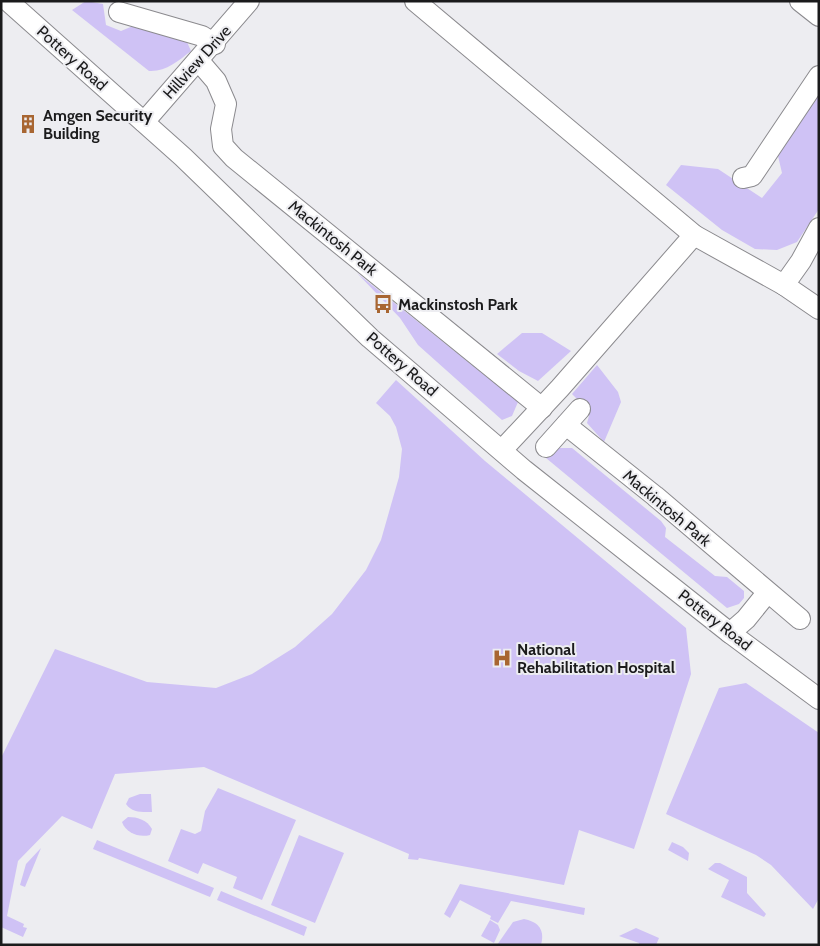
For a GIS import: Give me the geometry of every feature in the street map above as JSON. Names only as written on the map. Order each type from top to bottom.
[{"type":"street","name":"Pottery Road","points":[[8,1],[144,122],[370,338],[524,470],[730,633],[819,699]]},
{"type":"street","name":"Hillview Drive","points":[[144,122],[198,60],[215,44],[250,1]]},
{"type":"street","points":[[415,1],[694,235],[784,284],[819,308]]},
{"type":"street","points":[[800,1],[819,16]]},
{"type":"street","points":[[119,12],[202,36],[215,44]]},
{"type":"street","name":"Mackintosh Park","points":[[198,60],[216,81],[226,104],[221,129],[223,146],[234,158],[542,408]]},
{"type":"street","points":[[743,178],[752,176],[819,76]]},
{"type":"street","points":[[784,284],[801,261],[819,228]]},
{"type":"street","points":[[502,450],[542,408],[694,235]]},
{"type":"street","points":[[546,448],[580,409]]},
{"type":"street","name":"Mackintosh Park","points":[[566,425],[655,496],[767,593],[800,619]]},
{"type":"street","points":[[730,633],[746,619],[767,593]]},
{"type":"shaded area","points":[[86,1],[103,4],[106,25],[121,31],[133,26],[187,42],[191,51],[166,68],[149,71],[72,10]]},
{"type":"shaded area","points":[[819,94],[819,209],[797,242],[777,250],[755,249],[722,230],[666,185],[681,165],[718,169],[762,198],[782,173],[778,156]]},
{"type":"shaded area","points":[[357,273],[518,402],[512,416],[502,420],[418,345],[400,318]]},
{"type":"shaded area","points":[[522,333],[542,333],[571,351],[538,381],[519,371],[497,354]]},
{"type":"shaded area","points":[[597,365],[618,392],[621,402],[604,442],[587,423],[590,412],[572,394]]},
{"type":"shaded area","points":[[396,380],[485,461],[686,628],[691,674],[634,849],[579,830],[564,885],[419,858],[418,860],[408,859],[409,854],[204,767],[115,774],[92,829],[62,816],[18,861],[7,916],[24,924],[23,927],[27,928],[23,937],[1,927],[1,758],[55,649],[147,682],[216,688],[252,674],[295,647],[332,614],[366,570],[381,540],[399,477],[402,449],[396,427],[390,416],[376,403]]},
{"type":"shaded area","points":[[558,448],[572,448],[661,521],[666,528],[665,537],[715,576],[727,577],[744,591],[744,598],[739,604],[727,608],[546,458]]},
{"type":"shaded area","points":[[746,683],[819,733],[819,898],[813,909],[771,865],[756,855],[666,814],[719,688]]},
{"type":"shaded area","points":[[218,788],[296,820],[262,900],[233,888],[237,877],[203,863],[198,874],[168,861],[181,829],[195,834],[201,831],[205,811]]},
{"type":"shaded area","points":[[140,794],[151,794],[152,812],[134,810],[126,804],[129,798]]},
{"type":"shaded area","points":[[128,817],[139,818],[148,823],[152,829],[150,835],[142,836],[130,832],[122,822]]},
{"type":"shaded area","points":[[299,835],[344,853],[315,923],[271,905]]},
{"type":"shaded area","points":[[97,840],[214,888],[210,897],[93,849]]},
{"type":"shaded area","points":[[672,842],[683,847],[689,853],[688,861],[668,850]]},
{"type":"shaded area","points":[[41,848],[25,887],[20,885],[26,864]]},
{"type":"shaded area","points":[[715,863],[720,863],[747,877],[747,893],[766,914],[764,917],[721,897],[729,880],[708,869]]},
{"type":"shaded area","points":[[460,884],[585,908],[584,915],[511,901],[498,923],[490,919],[491,916],[460,900],[450,918],[444,914]]},
{"type":"shaded area","points":[[221,891],[307,927],[304,936],[217,900]]},
{"type":"shaded area","points":[[524,919],[534,922],[540,928],[542,935],[541,945],[497,945],[513,922]]},
{"type":"shaded area","points":[[490,920],[498,925],[500,930],[494,943],[481,936]]},
{"type":"shaded area","points":[[636,928],[659,938],[656,945],[639,945],[639,943],[619,936]]},
{"type":"place","name":"Amgen Security Building","points":[[28,124]]},
{"type":"place","name":"Mackinstosh Park","points":[[383,304]]},
{"type":"place","name":"National Rehabilitation Hospital","points":[[502,658]]}]
